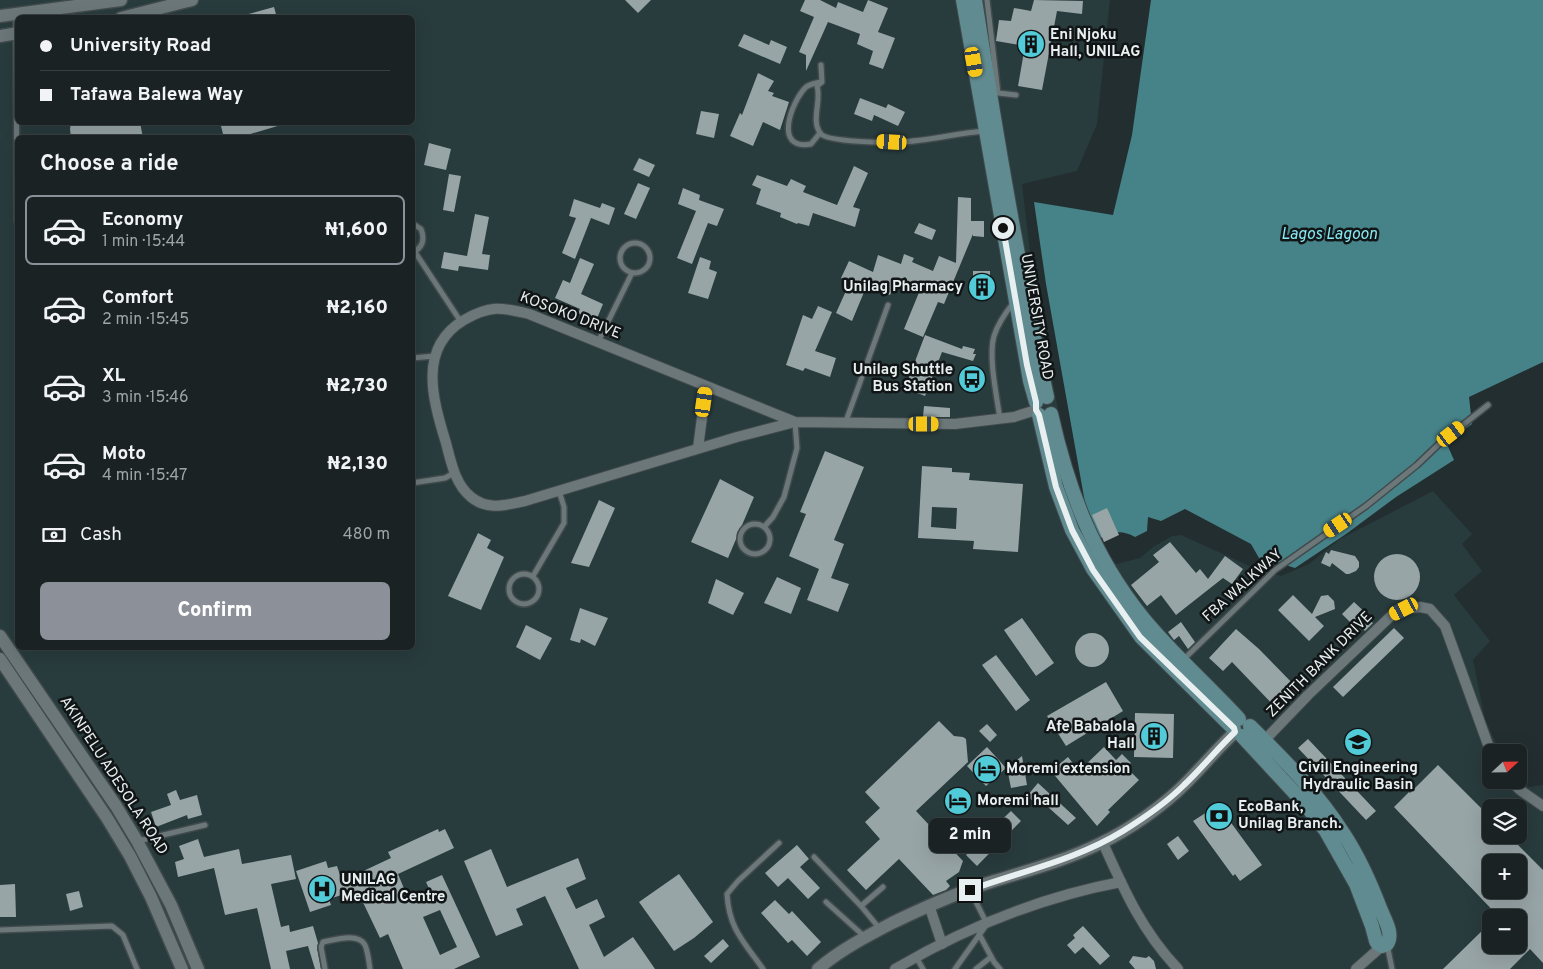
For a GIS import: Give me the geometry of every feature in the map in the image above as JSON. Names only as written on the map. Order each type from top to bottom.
[{"type":"main road","name":"UNIVERSITY ROAD","points":[[963,0],[1015,299],[1042,408],[1091,538],[1122,592],[1170,648],[1177,665],[1240,728],[1260,745],[1320,801],[1343,832],[1366,873],[1386,921],[1390,934],[1384,945],[1378,944],[1356,884],[1326,831],[1260,745]]},
{"type":"main road","name":"UNIVERSITY ROAD","points":[[975,0],[1033,330],[1042,408]]},
{"type":"street","points":[[0,16],[121,0]]},
{"type":"street","points":[[133,15],[192,0]]},
{"type":"street","points":[[0,36],[15,33]]},
{"type":"street","name":"KOSOKO DRIVE","points":[[795,422],[529,314],[508,309],[492,308],[456,325],[441,342],[432,368],[434,402],[454,474],[461,488],[472,498],[486,505],[499,507],[559,491],[698,448],[795,422],[955,424],[1014,417],[1042,408]]},
{"type":"street","points":[[698,448],[706,387]]},
{"type":"street","name":"ZENITH BANK DRIVE","points":[[1260,745],[1308,695],[1392,615],[1404,609],[1420,607],[1430,609],[1445,626],[1488,744]]},
{"type":"street","name":"AKINPELU ADESOLA ROAD","points":[[0,636],[116,806],[137,841],[171,905],[198,969]]},
{"type":"street","name":"AKINPELU ADESOLA ROAD","points":[[0,659],[107,818],[130,856],[170,938],[182,969]]},
{"type":"street","points":[[822,968],[865,938],[929,905],[1072,857],[1102,843],[1146,815],[1184,786],[1218,748],[1240,728]]},
{"type":"street","points":[[1519,789],[1543,806]]},
{"type":"street","points":[[1102,843],[1141,921],[1156,945],[1178,969]]},
{"type":"street","points":[[895,969],[942,944],[1039,902],[1093,887],[1121,882]]},
{"type":"street","points":[[929,905],[942,944]]},
{"type":"street","points":[[1359,966],[1373,934]]},
{"type":"street","points":[[1359,966],[1384,945]]},
{"type":"lane","points":[[987,0],[998,93],[1016,95]]},
{"type":"lane","points":[[821,65],[822,82]]},
{"type":"lane","points":[[822,82],[817,86],[820,94],[816,118],[820,133],[825,137],[841,140],[901,142],[986,131]]},
{"type":"lane","points":[[820,133],[811,144],[805,146],[798,145],[792,141],[788,133],[793,108],[798,98],[806,87],[822,82]]},
{"type":"lane","points":[[415,225],[423,234],[422,245],[415,251]]},
{"type":"lane","points":[[630,244],[640,244],[647,250],[650,260],[646,269],[637,274],[632,274],[623,268],[619,259],[620,254],[630,244]]},
{"type":"lane","points":[[415,253],[461,322]]},
{"type":"lane","points":[[598,342],[632,274]]},
{"type":"lane","points":[[1000,419],[992,357],[994,337],[1003,317],[1015,299]]},
{"type":"lane","points":[[846,422],[888,305]]},
{"type":"lane","points":[[415,358],[435,356]]},
{"type":"lane","name":"FBA WALKWAY","points":[[1177,665],[1275,570],[1366,506],[1488,405]]},
{"type":"lane","points":[[764,527],[784,497],[797,448],[795,422]]},
{"type":"lane","points":[[415,483],[445,478],[454,474]]},
{"type":"lane","points":[[533,576],[564,523],[564,507],[559,491]]},
{"type":"lane","points":[[750,524],[764,527],[770,535],[769,546],[762,553],[747,552],[741,545],[742,530],[750,524]]},
{"type":"lane","points":[[524,573],[533,576],[539,585],[538,595],[530,603],[516,602],[510,594],[509,584],[511,580],[524,573]]},
{"type":"lane","points":[[137,841],[205,825]]},
{"type":"lane","points":[[763,969],[735,930],[728,908],[727,894],[738,881],[779,843]]},
{"type":"lane","points":[[814,857],[861,906],[880,930]]},
{"type":"lane","points":[[861,906],[884,887]]},
{"type":"lane","points":[[955,969],[987,924],[970,890]]},
{"type":"lane","points":[[826,902],[865,938]]},
{"type":"lane","points":[[0,930],[112,926],[123,935],[138,969]]},
{"type":"lane","points":[[979,934],[991,957],[1000,969]]},
{"type":"lane","points":[[325,969],[321,947],[323,942],[342,938],[358,939],[364,944],[370,969]]},
{"type":"lane","points":[[1384,945],[1392,969]]},
{"type":"lane","points":[[916,957],[923,969]]},
{"type":"lane","points":[[976,969],[991,957]]},
{"type":"shaded area","points":[[0,0],[1110,0],[1097,124],[1077,171],[1022,184],[1034,286],[1081,528],[1091,552],[1117,564],[1140,558],[1153,547],[1172,536],[1181,535],[1252,567],[1281,576],[1309,564],[1340,539],[1433,491],[1472,534],[1462,544],[1482,571],[1454,595],[1490,641],[1473,660],[1485,719],[1496,744],[1482,744],[1482,789],[1528,789],[1528,786],[1543,785],[1543,969],[0,969]]},
{"type":"water","name":"Lagos Lagoon","points":[[1151,0],[1543,0],[1543,362],[1469,397],[1472,424],[1446,442],[1454,460],[1396,497],[1346,534],[1295,568],[1276,562],[1263,565],[1251,544],[1185,509],[1161,521],[1148,517],[1147,531],[1135,537],[1117,532],[1099,539],[1089,525],[1046,284],[1034,202],[1113,215],[1132,135]]},
{"type":"building","points":[[625,0],[651,0],[638,13]]},
{"type":"building","points":[[805,0],[820,0],[836,8],[838,2],[863,12],[868,0],[888,8],[878,32],[895,38],[883,69],[869,64],[873,51],[857,44],[860,34],[828,22],[806,71],[806,55],[799,52],[814,17],[800,11]]},
{"type":"building","name":"Eni Njoku Hall, UNILAG","points":[[1034,0],[1083,1],[1082,14],[1057,11],[1042,90],[1018,86],[1025,46],[996,41],[999,20],[1011,21],[1014,8],[1031,11]]},
{"type":"building","points":[[274,7],[276,15],[245,15]]},
{"type":"building","points":[[744,34],[769,45],[771,40],[787,47],[780,64],[738,46]]},
{"type":"building","points":[[758,73],[774,81],[768,91],[774,93],[772,96],[789,102],[780,130],[763,122],[753,146],[730,136],[740,113],[742,115]]},
{"type":"building","points":[[860,98],[886,108],[888,104],[905,112],[898,126],[874,115],[872,121],[854,114]]},
{"type":"building","points":[[701,111],[719,114],[714,138],[696,134]]},
{"type":"building","points":[[71,125],[141,125],[142,135],[71,135]]},
{"type":"building","points":[[221,125],[281,125],[247,135],[223,135]]},
{"type":"building","points":[[429,143],[451,149],[446,170],[424,165]]},
{"type":"building","points":[[639,158],[655,165],[649,177],[633,170]]},
{"type":"building","points":[[854,166],[868,173],[853,207],[860,209],[855,227],[813,213],[809,226],[797,224],[780,217],[781,213],[756,204],[761,189],[752,185],[757,175],[787,186],[791,179],[806,186],[803,192],[837,205]]},
{"type":"building","points":[[449,174],[461,176],[454,212],[443,210]]},
{"type":"building","points":[[638,183],[650,188],[636,219],[624,214]]},
{"type":"building","points":[[683,188],[700,195],[699,200],[724,209],[717,226],[708,223],[692,264],[677,258],[696,211],[678,204]]},
{"type":"building","points":[[958,197],[971,198],[971,221],[984,221],[984,237],[973,236],[973,234],[944,304],[938,302],[923,337],[904,329],[920,290],[896,280],[890,295],[867,285],[852,321],[836,313],[850,282],[841,278],[849,261],[873,272],[878,255],[901,264],[904,254],[914,258],[912,262],[933,271],[939,256],[956,263]]},
{"type":"building","points":[[574,199],[600,208],[602,203],[615,208],[609,225],[591,218],[575,259],[562,253],[576,218],[569,216]]},
{"type":"building","points":[[475,214],[489,217],[482,254],[490,255],[488,270],[459,266],[458,271],[441,268],[444,252],[467,256]]},
{"type":"building","points":[[919,223],[936,230],[932,240],[914,233]]},
{"type":"building","points":[[700,257],[711,261],[709,269],[717,272],[708,299],[688,293]]},
{"type":"building","points":[[580,258],[594,264],[581,294],[603,304],[596,321],[578,313],[580,309],[555,298],[563,280],[570,283]]},
{"type":"building","name":"Unilag Pharmacy","points":[[973,271],[990,271],[990,296],[977,296],[976,292],[973,292]]},
{"type":"building","points":[[818,306],[832,312],[815,351],[836,358],[830,377],[805,368],[803,371],[786,365],[803,315],[812,319]]},
{"type":"building","points":[[925,335],[962,349],[963,346],[975,349],[973,354],[976,354],[973,361],[942,352],[925,396],[905,388]]},
{"type":"building","points":[[924,406],[950,408],[950,417],[923,417]]},
{"type":"building","points":[[825,451],[864,467],[834,540],[844,544],[831,578],[849,584],[838,612],[807,600],[819,569],[789,556],[806,514],[800,512]]},
{"type":"building","points":[[922,466],[952,468],[952,472],[970,473],[969,480],[1023,484],[1018,552],[973,549],[974,541],[918,538]],"holes":[[[932,507],[957,508],[956,529],[931,527]]]},
{"type":"building","points":[[720,479],[754,497],[728,558],[691,542]]},
{"type":"building","points":[[599,500],[615,508],[589,567],[571,563]]},
{"type":"building","points":[[1107,508],[1119,535],[1104,542],[1092,515]]},
{"type":"building","points":[[478,533],[491,540],[487,548],[504,557],[481,610],[448,596]]},
{"type":"building","points":[[1170,542],[1196,573],[1200,569],[1208,579],[1225,556],[1243,569],[1232,584],[1223,578],[1176,615],[1161,595],[1147,606],[1131,585],[1159,562],[1153,555]]},
{"type":"building","points":[[1331,550],[1355,556],[1359,562],[1359,567],[1356,571],[1346,574],[1332,563],[1330,567],[1321,563],[1326,552],[1329,554]]},
{"type":"building","points":[[1393,554],[1401,554],[1410,558],[1416,564],[1420,577],[1416,590],[1410,596],[1401,600],[1393,600],[1384,596],[1378,590],[1374,581],[1374,573],[1378,564],[1384,558]]},
{"type":"building","points":[[777,577],[801,588],[791,614],[764,603]]},
{"type":"building","points":[[716,579],[744,593],[733,615],[708,603]]},
{"type":"building","points":[[1293,595],[1312,614],[1321,596],[1328,595],[1334,601],[1335,609],[1315,617],[1324,626],[1309,641],[1278,610]]},
{"type":"building","points":[[1354,602],[1370,617],[1368,619],[1373,623],[1365,631],[1361,627],[1360,631],[1347,643],[1353,625],[1342,614]]},
{"type":"building","points":[[580,608],[608,618],[595,646],[581,639],[580,643],[570,640]]},
{"type":"building","points":[[1022,618],[1054,663],[1036,676],[1004,630]]},
{"type":"building","points":[[1181,622],[1195,642],[1188,649],[1179,636],[1174,640],[1168,632]]},
{"type":"building","points":[[526,625],[552,638],[540,660],[516,647]]},
{"type":"building","points":[[1394,628],[1404,638],[1343,697],[1333,687]]},
{"type":"building","points":[[1236,629],[1259,649],[1299,690],[1278,710],[1232,662],[1223,671],[1209,658]]},
{"type":"building","points":[[1092,633],[1099,634],[1104,638],[1108,643],[1108,657],[1104,662],[1099,666],[1092,667],[1085,666],[1080,662],[1076,657],[1075,650],[1076,643],[1080,638],[1085,634]]},
{"type":"building","points":[[996,655],[1030,700],[1016,711],[982,665]]},
{"type":"building","points":[[1106,682],[1123,711],[1066,746],[1047,716]]},
{"type":"building","name":"Afe Babalola Hall","points":[[1135,713],[1174,714],[1173,758],[1134,757]]},
{"type":"building","points":[[939,721],[954,736],[966,739],[968,762],[916,811],[963,861],[959,872],[946,881],[950,886],[946,890],[933,895],[899,859],[866,890],[847,870],[880,839],[865,822],[880,808],[865,792]]},
{"type":"building","points":[[987,724],[997,735],[990,742],[979,731]]},
{"type":"building","points":[[1308,739],[1376,811],[1366,820],[1298,748]]},
{"type":"building","points":[[987,747],[1006,768],[986,786],[967,766]]},
{"type":"building","points":[[1104,747],[1116,760],[1122,754],[1131,763],[1126,767],[1139,780],[1108,810],[1110,812],[1097,826],[1051,771],[1068,757],[1079,771]]},
{"type":"building","points":[[1022,756],[1027,785],[1011,788],[1007,768]]},
{"type":"building","points":[[1438,765],[1482,809],[1482,844],[1517,844],[1527,854],[1543,870],[1543,963],[1530,949],[1527,952],[1527,909],[1491,909],[1394,807]]},
{"type":"building","points":[[1038,783],[1076,818],[1068,825],[1038,798],[1034,802],[1027,796]]},
{"type":"building","points":[[176,790],[180,800],[197,795],[202,815],[188,819],[187,815],[156,827],[151,812],[171,805],[167,794]]},
{"type":"building","points":[[1218,805],[1262,865],[1240,881],[1235,874],[1233,876],[1193,821]]},
{"type":"building","points":[[1011,811],[1021,821],[977,866],[966,855],[981,840],[971,830],[985,817],[994,827]]},
{"type":"building","points":[[438,829],[439,832],[445,829],[454,848],[398,874],[410,903],[431,893],[426,882],[442,875],[480,957],[454,969],[403,969],[388,934],[380,938],[359,894],[356,895],[354,891],[329,899],[331,905],[310,912],[296,871],[326,861],[328,868],[337,866],[342,881],[391,858],[388,852]],"holes":[[[440,910],[457,947],[440,955],[423,917]]]},
{"type":"building","points":[[1178,836],[1189,851],[1178,860],[1167,844]]},
{"type":"building","points":[[198,839],[204,857],[239,849],[242,864],[291,855],[296,879],[271,884],[281,927],[289,925],[290,932],[313,926],[318,943],[317,948],[321,969],[315,969],[308,946],[286,951],[290,969],[271,969],[257,908],[225,915],[214,868],[178,877],[175,862],[184,859],[179,846]]},
{"type":"building","points":[[797,845],[809,859],[800,867],[820,888],[808,899],[788,878],[778,887],[765,873]]},
{"type":"building","points":[[491,849],[507,887],[578,858],[586,879],[566,888],[576,909],[597,899],[605,917],[589,925],[604,957],[633,937],[655,969],[579,969],[545,896],[516,909],[523,925],[496,936],[464,861]]},
{"type":"building","points":[[679,874],[713,922],[694,938],[674,951],[639,902]]},
{"type":"building","points":[[15,884],[16,917],[0,917],[0,885]]},
{"type":"building","points":[[79,891],[83,907],[70,911],[66,894]]},
{"type":"building","points":[[775,900],[789,914],[792,911],[821,942],[807,956],[792,940],[788,943],[761,913]]},
{"type":"building","points":[[1083,926],[1110,956],[1100,965],[1083,947],[1075,954],[1067,945],[1075,938],[1073,935]]},
{"type":"building","points":[[1482,931],[1482,954],[1525,954],[1510,969],[1443,969]]},
{"type":"building","points":[[723,939],[729,946],[711,963],[704,956]]},
{"type":"building","points":[[1133,956],[1146,958],[1149,956],[1154,961],[1156,969],[1135,969],[1129,962]]},
{"type":"place","name":"Eni Njoku Hall, UNILAG","points":[[1031,44]]},
{"type":"place","name":"Unilag Pharmacy","points":[[982,287]]},
{"type":"place","name":"Unilag Shuttle Bus Station","points":[[972,379]]},
{"type":"place","name":"Afe Babalola Hall","points":[[1154,736]]},
{"type":"place","name":"Civil Engineering Hydraulic Basin","points":[[1358,742]]},
{"type":"place","name":"Moremi extension","points":[[987,769]]},
{"type":"place","name":"Moremi hall","points":[[958,801]]},
{"type":"place","name":"EcoBank, Unilag Branch.","points":[[1219,816]]},
{"type":"place","name":"UNILAG Medical Centre","points":[[322,889]]},
{"type":"route","points":[[970,890],[1072,857],[1123,831],[1184,786],[1235,732],[1234,728],[1140,637],[1093,570],[1072,530],[1056,487],[1039,415],[1035,406],[1036,402],[1030,381],[1003,228]]}]
